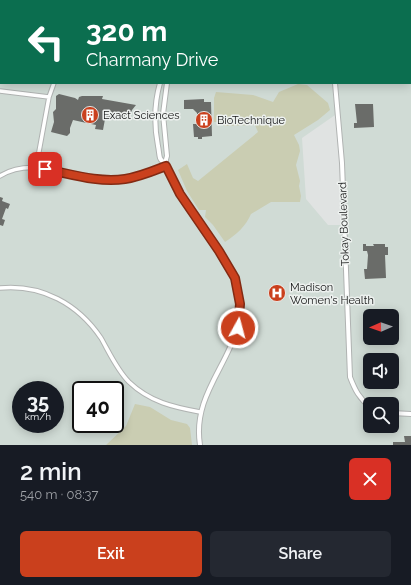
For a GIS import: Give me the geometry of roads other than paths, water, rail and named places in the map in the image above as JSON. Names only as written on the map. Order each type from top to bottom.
[{"type":"street","points":[[36,168],[49,97],[53,84]]},
{"type":"street","points":[[160,84],[156,106],[156,133],[160,158],[166,164],[180,194],[231,270],[239,294],[240,311],[238,328],[206,394],[200,412],[200,445]]},
{"type":"street","points":[[166,164],[167,156],[163,114],[168,84]]},
{"type":"street","name":"Tokay Boulevard","points":[[335,84],[342,164],[350,377],[355,391],[363,401]]},
{"type":"street","points":[[0,91],[49,97]]},
{"type":"street","points":[[0,176],[14,170],[36,168],[94,179],[110,180],[131,178],[166,164]]},
{"type":"street","points":[[0,288],[19,288],[37,291],[53,296],[67,304],[88,322],[127,381],[160,403],[200,412]]},
{"type":"street","points":[[399,413],[411,414]]},
{"type":"place","name":"Exact Sciences","points":[[90,115]]},
{"type":"place","name":"BioTechnique","points":[[204,120]]},
{"type":"place","name":"Madison Women's Health","points":[[277,293]]}]
